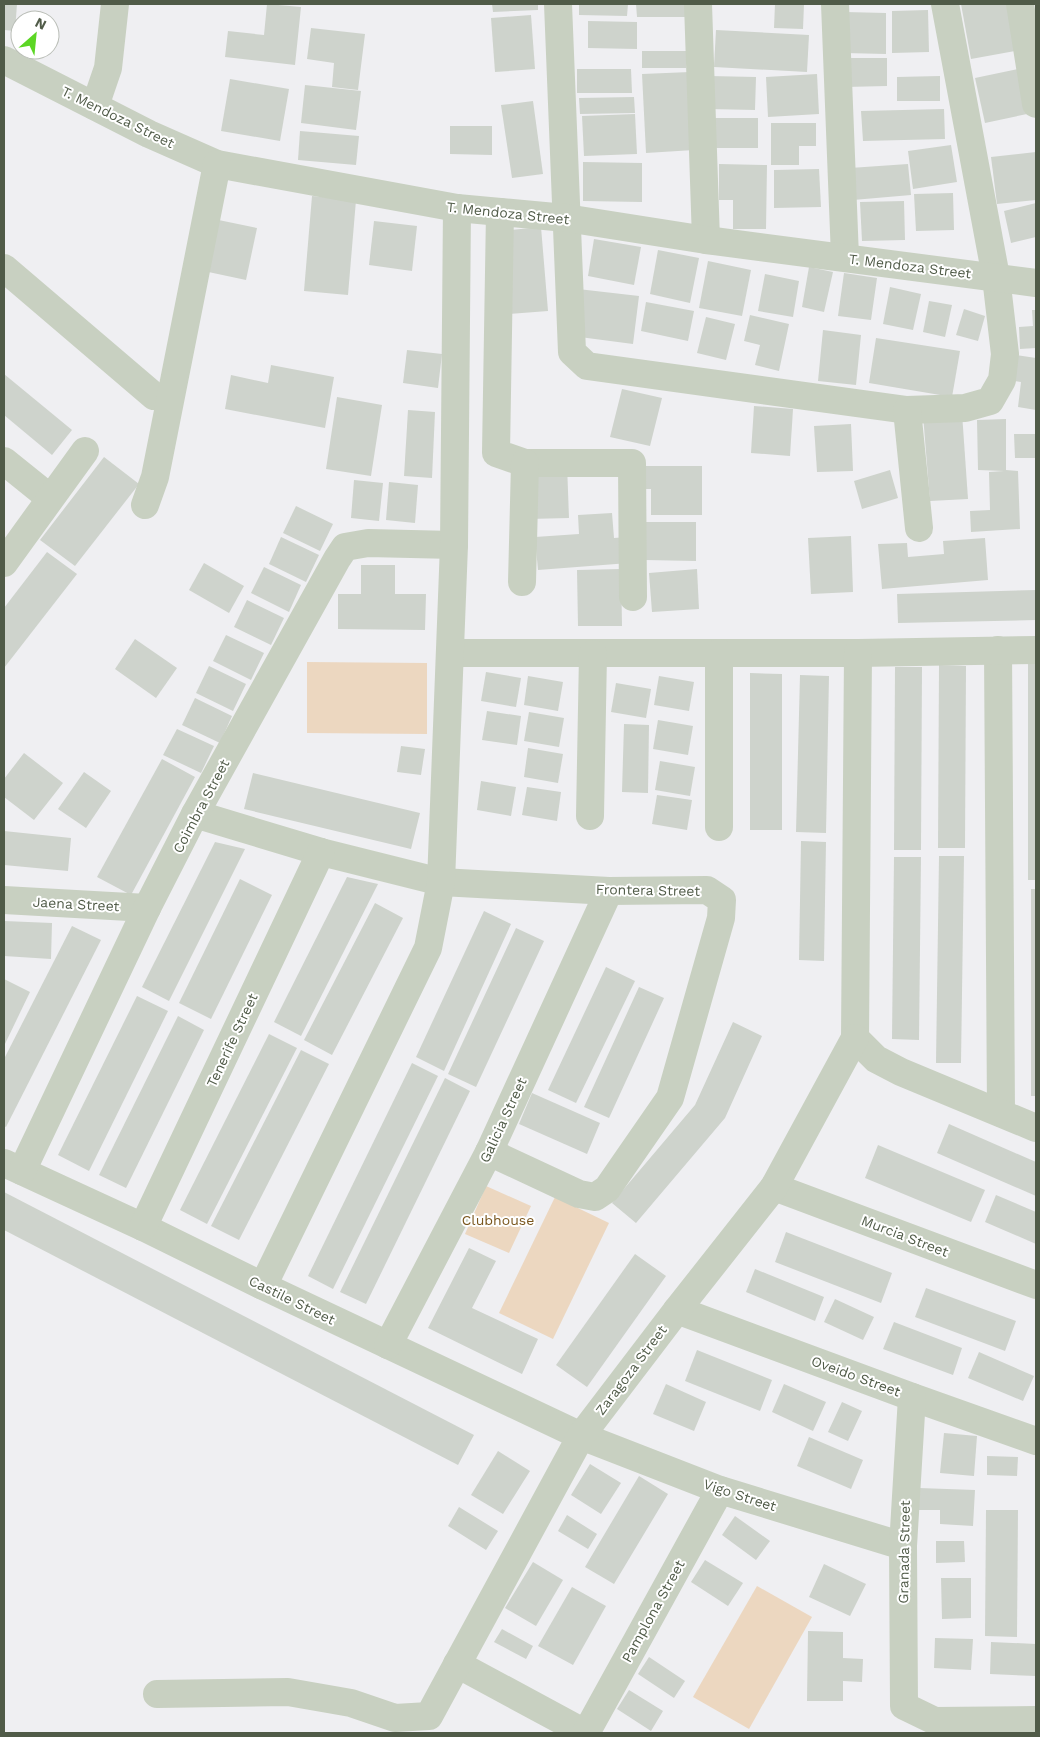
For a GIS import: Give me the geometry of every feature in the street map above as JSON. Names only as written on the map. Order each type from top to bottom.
[{"type":"street","points":[[95,106],[108,68],[115,4]]},
{"type":"street","points":[[558,4],[572,352],[587,366],[907,410],[965,408],[990,401],[1002,380],[1005,354],[996,277],[945,4]]},
{"type":"street","points":[[698,4],[706,240]]},
{"type":"street","points":[[835,4],[845,257]]},
{"type":"street","points":[[1020,4],[1036,104]]},
{"type":"street","name":"T. Mendoza Street","points":[[4,60],[149,134],[217,164],[457,208],[566,218],[706,240],[1036,283]]},
{"type":"street","points":[[145,505],[155,477],[217,164]]},
{"type":"street","points":[[263,1286],[428,948],[441,882],[454,545],[457,208]]},
{"type":"street","points":[[500,212],[496,453],[525,463],[632,463],[633,598]]},
{"type":"street","points":[[4,268],[154,396]]},
{"type":"street","points":[[907,410],[918,528]]},
{"type":"street","points":[[4,563],[85,451]]},
{"type":"street","points":[[4,461],[50,498]]},
{"type":"street","points":[[522,582],[525,463]]},
{"type":"street","name":"Coimbra Street","points":[[13,1167],[195,814],[345,547],[368,543],[454,545]]},
{"type":"street","points":[[998,650],[1001,1113]]},
{"type":"street","points":[[451,653],[858,653],[1036,650]]},
{"type":"street","points":[[719,827],[720,653]]},
{"type":"street","points":[[858,653],[855,1038],[876,1059],[901,1072],[1036,1128]]},
{"type":"street","points":[[590,816],[593,654]]},
{"type":"street","name":"Frontera Street","points":[[195,814],[321,852],[441,882],[609,891],[707,890],[722,900],[721,918],[670,1098],[607,1189],[595,1197],[579,1194],[488,1152]]},
{"type":"street","name":"Tenerife Street","points":[[143,1227],[321,852]]},
{"type":"street","name":"Galicia Street","points":[[388,1345],[488,1152],[609,891]]},
{"type":"street","name":"Jaena Street","points":[[4,900],[147,908]]},
{"type":"street","name":"Zaragoza Street","points":[[156,1694],[288,1692],[351,1703],[395,1718],[429,1716],[581,1436],[774,1187],[855,1038]]},
{"type":"street","name":"Castile Street","points":[[13,1167],[581,1436]]},
{"type":"street","name":"Murcia Street","points":[[774,1187],[1036,1285]]},
{"type":"street","name":"Oveido Street","points":[[677,1310],[1036,1441]]},
{"type":"street","name":"Granada Street","points":[[912,1397],[903,1546],[904,1706],[935,1721],[1036,1720]]},
{"type":"street","name":"Vigo Street","points":[[581,1436],[720,1490],[903,1546]]},
{"type":"street","name":"Pamplona Street","points":[[585,1733],[720,1490]]},
{"type":"street","points":[[457,1664],[585,1733]]},
{"type":"green space","points":[[307,662],[427,663],[427,734],[307,733]]},
{"type":"green space","name":"Clubhouse","points":[[486,1186],[531,1206],[509,1253],[465,1234]]},
{"type":"green space","points":[[555,1197],[609,1223],[553,1339],[499,1313]]},
{"type":"green space","points":[[757,1586],[812,1617],[749,1729],[693,1697]]},
{"type":"building","points":[[4,4],[17,4],[17,10],[10,10],[10,31],[4,30]]},
{"type":"building","points":[[267,4],[301,7],[295,65],[225,57],[228,31],[264,35]]},
{"type":"building","points":[[492,4],[538,4],[538,10],[493,12]]},
{"type":"building","points":[[579,4],[628,4],[627,16],[579,15]]},
{"type":"building","points":[[636,4],[685,4],[686,17],[637,17]]},
{"type":"building","points":[[775,4],[804,4],[803,29],[774,28]]},
{"type":"building","points":[[961,4],[1007,4],[1015,51],[971,59]]},
{"type":"building","points":[[928,10],[929,52],[892,53],[892,11]]},
{"type":"building","points":[[845,12],[886,13],[886,54],[844,53]]},
{"type":"building","points":[[531,15],[535,69],[495,72],[491,18]]},
{"type":"building","points":[[588,21],[637,22],[637,49],[588,48]]},
{"type":"building","points":[[311,28],[365,34],[358,90],[332,87],[334,63],[307,59]]},
{"type":"building","points":[[716,30],[809,35],[807,72],[714,67]]},
{"type":"building","points":[[642,51],[686,51],[686,68],[642,68]]},
{"type":"building","points":[[845,58],[887,58],[887,86],[845,87]]},
{"type":"building","points":[[577,69],[631,69],[632,93],[577,93]]},
{"type":"building","points":[[1018,69],[1027,114],[985,123],[975,78]]},
{"type":"building","points":[[690,72],[694,150],[646,153],[642,74]]},
{"type":"building","points":[[817,74],[819,114],[768,117],[766,77]]},
{"type":"building","points":[[709,76],[756,77],[755,110],[708,109]]},
{"type":"building","points":[[940,76],[940,101],[897,101],[897,77]]},
{"type":"building","points":[[230,79],[289,89],[280,141],[221,131]]},
{"type":"building","points":[[305,85],[361,91],[356,130],[301,123]]},
{"type":"building","points":[[634,97],[635,113],[580,114],[579,98]]},
{"type":"building","points":[[533,101],[543,174],[512,178],[501,105]]},
{"type":"building","points":[[944,109],[945,139],[863,141],[861,111]]},
{"type":"building","points":[[635,114],[637,154],[584,156],[582,116]]},
{"type":"building","points":[[709,118],[758,118],[758,148],[710,148]]},
{"type":"building","points":[[771,123],[816,123],[816,146],[799,146],[799,165],[771,165]]},
{"type":"building","points":[[450,126],[492,126],[492,155],[450,154]]},
{"type":"building","points":[[300,131],[359,136],[356,165],[298,160]]},
{"type":"building","points":[[951,145],[957,182],[913,189],[908,151]]},
{"type":"building","points":[[1036,152],[1036,200],[997,204],[991,157]]},
{"type":"building","points":[[583,162],[642,163],[642,202],[583,201]]},
{"type":"building","points":[[719,164],[767,165],[766,229],[733,229],[733,200],[719,200]]},
{"type":"building","points":[[908,164],[911,195],[853,200],[850,168]]},
{"type":"building","points":[[819,169],[821,207],[774,208],[774,170]]},
{"type":"building","points":[[953,193],[954,230],[916,231],[914,194]]},
{"type":"building","points":[[312,196],[356,200],[348,295],[304,291]]},
{"type":"building","points":[[904,201],[905,240],[862,241],[860,202]]},
{"type":"building","points":[[1036,203],[1036,237],[1011,243],[1004,211]]},
{"type":"building","points":[[209,218],[257,228],[246,280],[199,270]]},
{"type":"building","points":[[374,221],[417,226],[412,271],[369,265]]},
{"type":"building","points":[[541,227],[548,311],[509,314],[501,231]]},
{"type":"building","points":[[594,239],[641,247],[634,285],[588,276]]},
{"type":"building","points":[[658,250],[699,258],[690,303],[650,294]]},
{"type":"building","points":[[708,261],[751,270],[742,316],[699,308]]},
{"type":"building","points":[[809,267],[833,272],[824,312],[802,307]]},
{"type":"building","points":[[844,273],[877,278],[871,320],[838,316]]},
{"type":"building","points":[[765,274],[799,281],[793,317],[758,311]]},
{"type":"building","points":[[890,287],[921,294],[913,330],[883,324]]},
{"type":"building","points":[[578,289],[639,296],[633,344],[572,336]]},
{"type":"building","points":[[929,301],[952,305],[945,337],[923,332]]},
{"type":"building","points":[[646,302],[694,311],[688,341],[641,331]]},
{"type":"building","points":[[964,309],[985,316],[978,341],[956,335]]},
{"type":"building","points":[[1032,310],[1036,310],[1036,348],[1020,349],[1019,327],[1033,326]]},
{"type":"building","points":[[750,315],[789,324],[779,371],[755,365],[760,345],[744,341]]},
{"type":"building","points":[[706,317],[735,324],[726,360],[697,353]]},
{"type":"building","points":[[823,330],[861,335],[856,385],[818,381]]},
{"type":"building","points":[[876,338],[960,351],[952,397],[869,383]]},
{"type":"building","points":[[407,350],[442,354],[438,388],[403,383]]},
{"type":"building","points":[[1010,354],[1036,358],[1036,410],[1018,407],[1021,382],[1006,380]]},
{"type":"building","points":[[271,365],[334,377],[325,428],[225,409],[231,375],[268,383]]},
{"type":"building","points":[[4,374],[72,430],[52,455],[4,415]]},
{"type":"building","points":[[622,389],[662,398],[650,446],[610,437]]},
{"type":"building","points":[[337,397],[382,405],[371,476],[326,469]]},
{"type":"building","points":[[754,406],[793,409],[790,456],[751,453]]},
{"type":"building","points":[[408,410],[435,412],[432,478],[404,476]]},
{"type":"building","points":[[962,413],[968,499],[930,501],[923,415]]},
{"type":"building","points":[[1006,419],[1006,470],[1018,471],[1020,529],[971,532],[970,511],[990,510],[989,472],[1004,471],[978,470],[977,420]]},
{"type":"building","points":[[851,424],[853,471],[817,472],[814,426]]},
{"type":"building","points":[[1014,434],[1036,434],[1036,458],[1015,458]]},
{"type":"building","points":[[104,457],[139,484],[75,566],[40,540]]},
{"type":"building","points":[[567,464],[569,518],[528,519],[525,466]]},
{"type":"building","points":[[638,466],[702,466],[702,515],[651,515],[651,489],[638,489]]},
{"type":"building","points":[[890,470],[898,498],[862,509],[854,481]]},
{"type":"building","points":[[354,480],[383,483],[379,521],[351,518]]},
{"type":"building","points":[[389,482],[418,485],[415,523],[386,520]]},
{"type":"building","points":[[296,506],[333,524],[320,551],[283,533]]},
{"type":"building","points":[[612,513],[614,538],[627,537],[629,563],[538,570],[535,537],[579,534],[578,515]]},
{"type":"building","points":[[645,522],[696,522],[696,561],[645,560]]},
{"type":"building","points":[[851,536],[853,592],[811,594],[808,538]]},
{"type":"building","points":[[281,537],[319,555],[306,582],[269,564]]},
{"type":"building","points":[[985,538],[988,580],[882,589],[878,544],[907,543],[908,557],[944,554],[943,541]]},
{"type":"building","points":[[47,552],[77,574],[4,668],[4,608]]},
{"type":"building","points":[[204,563],[244,586],[229,613],[189,590]]},
{"type":"building","points":[[361,565],[395,565],[395,594],[426,594],[425,630],[338,629],[338,594],[361,594]]},
{"type":"building","points":[[264,567],[301,585],[289,612],[251,593]]},
{"type":"building","points":[[621,569],[622,626],[578,626],[577,570]]},
{"type":"building","points":[[697,569],[699,609],[652,612],[649,573]]},
{"type":"building","points":[[1036,590],[1036,620],[898,623],[897,594]]},
{"type":"building","points":[[247,600],[284,618],[271,645],[234,627]]},
{"type":"building","points":[[226,635],[264,653],[251,680],[213,661]]},
{"type":"building","points":[[135,639],[177,668],[156,698],[115,669]]},
{"type":"building","points":[[1028,662],[1036,662],[1036,880],[1028,880]]},
{"type":"building","points":[[939,665],[966,666],[965,848],[938,848]]},
{"type":"building","points":[[209,666],[246,684],[233,711],[196,693]]},
{"type":"building","points":[[895,667],[922,667],[921,850],[894,850]]},
{"type":"building","points":[[486,672],[521,678],[516,707],[481,701]]},
{"type":"building","points":[[750,673],[782,674],[782,830],[750,830]]},
{"type":"building","points":[[800,675],[829,676],[826,833],[796,832]]},
{"type":"building","points":[[528,676],[563,682],[558,711],[524,705]]},
{"type":"building","points":[[659,676],[694,682],[689,711],[654,705]]},
{"type":"building","points":[[616,683],[651,689],[646,718],[611,712]]},
{"type":"building","points":[[195,698],[232,716],[220,743],[182,725]]},
{"type":"building","points":[[487,711],[521,716],[517,745],[482,740]]},
{"type":"building","points":[[529,712],[564,718],[559,747],[524,741]]},
{"type":"building","points":[[658,720],[693,726],[688,755],[653,749]]},
{"type":"building","points":[[624,724],[649,725],[648,793],[622,792]]},
{"type":"building","points":[[177,729],[214,746],[201,773],[163,755]]},
{"type":"building","points":[[401,746],[425,749],[421,775],[397,772]]},
{"type":"building","points":[[528,748],[563,754],[558,783],[524,777]]},
{"type":"building","points":[[24,753],[63,783],[34,820],[4,797],[4,779]]},
{"type":"building","points":[[162,759],[195,777],[131,895],[97,877]]},
{"type":"building","points":[[660,761],[695,767],[690,796],[655,790]]},
{"type":"building","points":[[84,772],[111,791],[86,828],[58,809]]},
{"type":"building","points":[[253,773],[420,813],[411,849],[244,809]]},
{"type":"building","points":[[481,781],[516,787],[511,816],[477,810]]},
{"type":"building","points":[[527,787],[561,792],[557,821],[522,815]]},
{"type":"building","points":[[657,795],[692,800],[687,830],[652,824]]},
{"type":"building","points":[[4,831],[71,838],[68,871],[4,865]]},
{"type":"building","points":[[801,841],[826,842],[824,961],[799,960]]},
{"type":"building","points":[[215,842],[245,849],[169,1001],[142,987]]},
{"type":"building","points":[[939,856],[964,856],[961,1063],[936,1063]]},
{"type":"building","points":[[894,857],[921,857],[919,1040],[892,1039]]},
{"type":"building","points":[[347,877],[378,884],[301,1036],[274,1022]]},
{"type":"building","points":[[240,879],[272,895],[211,1019],[179,1003]]},
{"type":"building","points":[[1031,889],[1036,889],[1036,1096],[1031,1096]]},
{"type":"building","points":[[375,903],[403,918],[332,1055],[304,1040]]},
{"type":"building","points":[[484,911],[511,924],[444,1071],[416,1057]]},
{"type":"building","points":[[4,921],[52,923],[51,959],[4,956]]},
{"type":"building","points":[[72,926],[101,940],[6,1127],[4,1126],[4,1059]]},
{"type":"building","points":[[516,928],[544,941],[476,1087],[448,1074]]},
{"type":"building","points":[[606,967],[635,981],[576,1103],[548,1090]]},
{"type":"building","points":[[4,979],[30,992],[4,1046]]},
{"type":"building","points":[[639,987],[664,998],[609,1118],[584,1107]]},
{"type":"building","points":[[137,996],[168,1011],[89,1171],[58,1155]]},
{"type":"building","points":[[178,1016],[204,1030],[126,1188],[99,1175]]},
{"type":"building","points":[[733,1022],[762,1036],[725,1118],[636,1223],[612,1203],[695,1105]]},
{"type":"building","points":[[269,1034],[297,1048],[207,1224],[180,1210]]},
{"type":"building","points":[[301,1050],[329,1064],[239,1240],[211,1226]]},
{"type":"building","points":[[412,1063],[438,1076],[333,1289],[308,1276]]},
{"type":"building","points":[[445,1078],[470,1091],[366,1304],[340,1292]]},
{"type":"building","points":[[532,1093],[600,1123],[587,1154],[519,1124]]},
{"type":"building","points":[[949,1124],[1036,1162],[1036,1196],[937,1153]]},
{"type":"building","points":[[878,1145],[985,1190],[971,1222],[865,1178]]},
{"type":"building","points":[[4,1192],[474,1435],[458,1465],[4,1230]]},
{"type":"building","points":[[996,1195],[1036,1212],[1036,1244],[985,1222]]},
{"type":"building","points":[[786,1232],[892,1273],[881,1303],[775,1262]]},
{"type":"building","points":[[469,1248],[496,1261],[472,1308],[538,1339],[522,1374],[428,1328]]},
{"type":"building","points":[[635,1254],[666,1276],[587,1387],[556,1365]]},
{"type":"building","points":[[755,1269],[824,1297],[815,1321],[746,1292]]},
{"type":"building","points":[[926,1288],[1016,1321],[1005,1351],[915,1317]]},
{"type":"building","points":[[835,1299],[874,1317],[863,1340],[824,1322]]},
{"type":"building","points":[[894,1322],[962,1348],[953,1375],[883,1349]]},
{"type":"building","points":[[697,1350],[772,1380],[760,1411],[685,1381]]},
{"type":"building","points":[[979,1352],[1034,1376],[1023,1401],[968,1378]]},
{"type":"building","points":[[666,1384],[706,1402],[694,1431],[653,1414]]},
{"type":"building","points":[[784,1384],[826,1402],[813,1431],[772,1412]]},
{"type":"building","points":[[842,1402],[862,1411],[848,1441],[828,1432]]},
{"type":"building","points":[[944,1433],[977,1436],[974,1476],[940,1473]]},
{"type":"building","points":[[809,1437],[863,1460],[851,1489],[797,1466]]},
{"type":"building","points":[[498,1451],[530,1471],[503,1514],[471,1495]]},
{"type":"building","points":[[987,1456],[1018,1457],[1017,1476],[987,1475]]},
{"type":"building","points":[[590,1464],[621,1483],[601,1514],[571,1495]]},
{"type":"building","points":[[639,1476],[668,1494],[614,1584],[585,1567]]},
{"type":"building","points":[[919,1488],[975,1490],[973,1526],[940,1524],[940,1510],[918,1510]]},
{"type":"building","points":[[459,1507],[498,1531],[486,1550],[448,1526]]},
{"type":"building","points":[[986,1510],[1018,1510],[1017,1637],[985,1636]]},
{"type":"building","points":[[567,1515],[597,1534],[588,1549],[558,1531]]},
{"type":"building","points":[[735,1516],[770,1541],[756,1560],[722,1535]]},
{"type":"building","points":[[936,1541],[964,1541],[965,1562],[936,1563]]},
{"type":"building","points":[[705,1560],[743,1583],[728,1606],[691,1582]]},
{"type":"building","points":[[533,1562],[563,1580],[536,1626],[505,1608]]},
{"type":"building","points":[[824,1564],[866,1584],[850,1616],[809,1597]]},
{"type":"building","points":[[941,1578],[971,1578],[971,1618],[942,1619]]},
{"type":"building","points":[[572,1587],[606,1606],[573,1665],[538,1646]]},
{"type":"building","points":[[502,1629],[533,1646],[526,1659],[494,1642]]},
{"type":"building","points":[[808,1631],[843,1632],[843,1658],[863,1659],[862,1682],[843,1681],[843,1701],[807,1701]]},
{"type":"building","points":[[935,1638],[973,1639],[971,1670],[934,1668]]},
{"type":"building","points":[[991,1642],[1036,1644],[1036,1676],[990,1674]]},
{"type":"building","points":[[649,1657],[685,1681],[674,1698],[638,1674]]},
{"type":"building","points":[[629,1690],[663,1711],[651,1731],[617,1709]]}]
